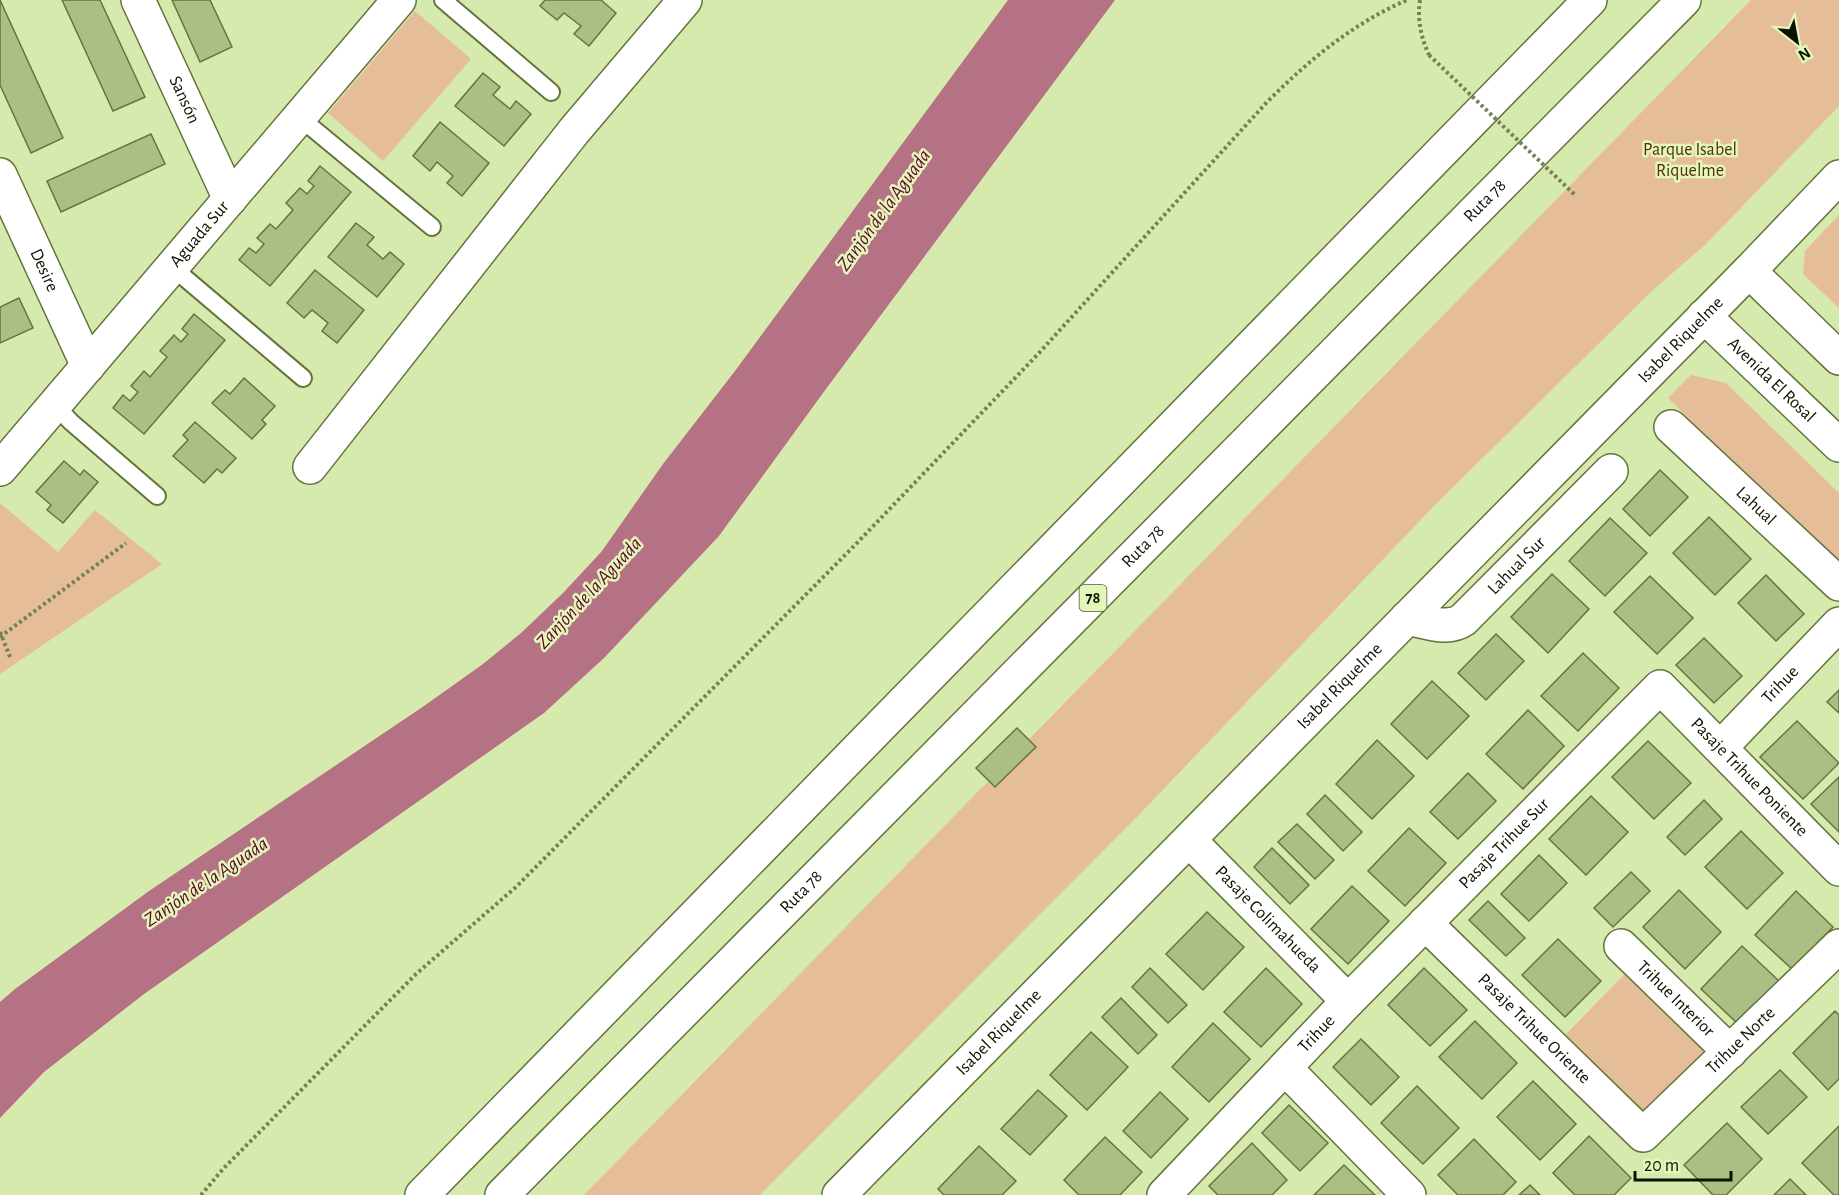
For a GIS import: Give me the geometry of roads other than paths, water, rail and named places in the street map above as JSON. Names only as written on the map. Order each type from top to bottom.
[{"type":"main road","name":"Sansón","points":[[138,0],[230,199]]},
{"type":"main road","name":"Aguada Sur","points":[[0,469],[399,0]]},
{"type":"main road","points":[[310,467],[574,131],[685,0]]},
{"type":"main road","points":[[422,1195],[1590,0]]},
{"type":"main road","name":"Ruta 78","points":[[502,1195],[1684,0]]},
{"type":"main road","name":"Desire","points":[[0,176],[88,366]]},
{"type":"main road","name":"Isabel Riquelme","points":[[839,1195],[1839,177]]},
{"type":"main road","points":[[1749,271],[1839,358]]},
{"type":"main road","name":"Avenida El Rosal","points":[[1704,316],[1839,445]]},
{"type":"main road","name":"Lahual","points":[[1671,427],[1839,584]]},
{"type":"main road","name":"Lahual Sur","points":[[1407,618],[1449,626],[1463,620],[1611,471]]},
{"type":"main road","name":"Trihue","points":[[1721,747],[1839,624]]},
{"type":"main road","name":"Pasaje Trihue Poniente","points":[[1660,687],[1839,869]]},
{"type":"main road","name":"Pasaje Trihue Sur","points":[[1348,1001],[1660,687]]},
{"type":"main road","name":"Pasaje Colimahueda","points":[[1189,840],[1348,1001]]},
{"type":"main road","name":"Pasaje Trihue Oriente","points":[[1425,922],[1643,1136]]},
{"type":"main road","name":"Trihue Interior","points":[[1621,946],[1730,1052]]},
{"type":"main road","name":"Trihue Norte","points":[[1643,1136],[1839,946]]},
{"type":"main road","name":"Trihue","points":[[1164,1195],[1348,1001]]},
{"type":"main road","points":[[1285,1068],[1409,1195]]},
{"type":"lane","points":[[443,0],[551,92]]},
{"type":"lane","points":[[299,117],[432,227]]},
{"type":"lane","points":[[172,267],[303,378]]},
{"type":"lane","points":[[55,405],[71,422],[157,496]]},
{"type":"water","name":"Zanjón de la Aguada","points":[[1008,0],[1115,0],[719,536],[604,658],[544,713],[144,994],[44,1072],[0,1118],[0,1002],[149,891],[483,664],[521,633],[563,593],[602,551],[663,464],[735,371]]},
{"type":"park label","name":"Parque Isabel Riquelme","points":[[1690,160]]}]
